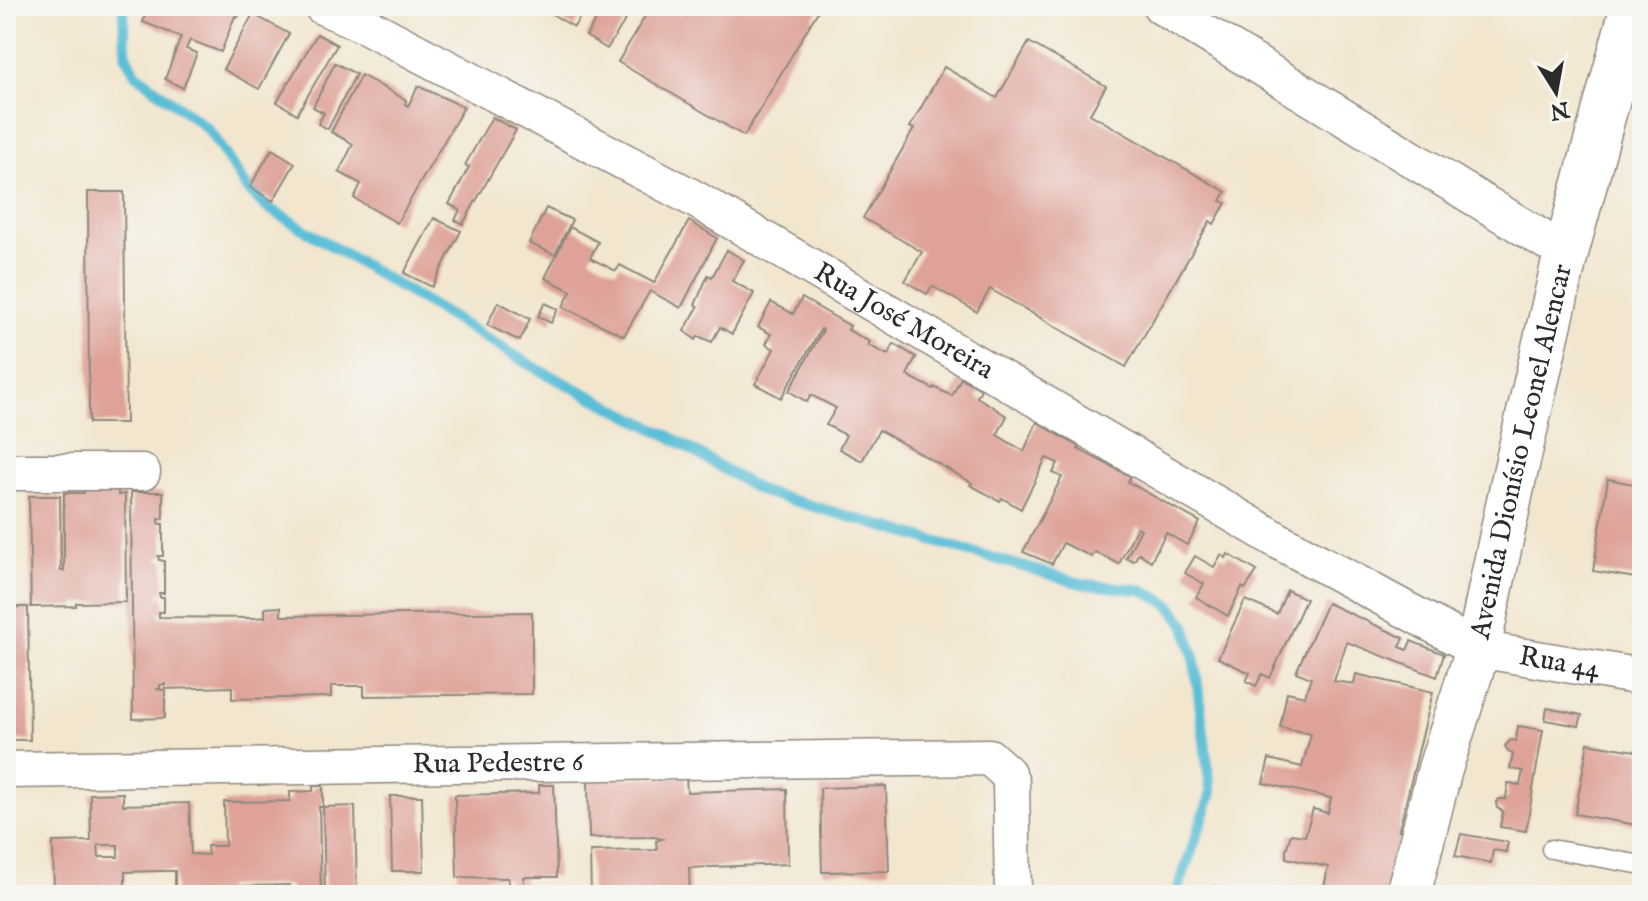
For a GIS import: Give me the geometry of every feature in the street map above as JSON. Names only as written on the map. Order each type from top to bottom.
[{"type":"street","name":"Rua José Moreira","points":[[322,6],[373,16],[693,198],[1279,541],[1478,649]]},
{"type":"street","points":[[1161,6],[1566,253]]},
{"type":"street","name":"Avenida Dionísio Leonel Alencar","points":[[1408,895],[1440,769],[1478,649],[1566,253],[1633,6]]},
{"type":"street","points":[[6,472],[142,472]]},
{"type":"street","name":"Rua 44","points":[[1478,649],[1642,677]]},
{"type":"street","name":"Rua Pedestre 6","points":[[6,770],[989,757],[1007,773],[1011,782],[1013,895]]},
{"type":"lane","points":[[1551,849],[1642,865]]},
{"type":"building","points":[[149,6],[243,6],[238,17],[235,16],[221,52],[190,40],[186,49],[197,53],[183,88],[165,79],[181,37],[143,22]]},
{"type":"building","points":[[554,6],[587,6],[574,27],[550,13]]},
{"type":"building","points":[[604,6],[634,6],[607,49],[586,36]]},
{"type":"building","points":[[651,6],[821,6],[744,136],[618,62]]},
{"type":"building","points":[[253,14],[289,34],[259,89],[223,69]]},
{"type":"building","points":[[317,34],[337,45],[297,114],[277,102]]},
{"type":"building","points":[[1029,42],[1106,86],[1090,114],[1226,192],[1221,201],[1226,203],[1214,224],[1210,221],[1126,367],[990,289],[977,312],[932,286],[927,294],[905,281],[922,252],[863,218],[914,129],[910,127],[944,67],[997,98]]},
{"type":"building","points":[[335,63],[356,74],[328,129],[318,124],[324,113],[313,107]]},
{"type":"building","points":[[361,75],[406,100],[408,106],[418,86],[464,107],[397,223],[354,198],[361,184],[339,172],[353,144],[331,132]]},
{"type":"building","points":[[492,117],[516,130],[463,224],[455,220],[460,210],[449,204],[469,167],[465,165]]},
{"type":"building","points":[[272,149],[295,163],[273,201],[250,187]]},
{"type":"building","points":[[88,192],[124,192],[126,423],[89,423]]},
{"type":"building","points":[[546,208],[572,220],[555,255],[529,243]]},
{"type":"building","points":[[434,218],[461,231],[432,287],[404,273]]},
{"type":"building","points":[[689,221],[717,238],[681,308],[650,291],[624,336],[563,307],[571,291],[545,278],[570,227],[598,242],[590,258],[616,271],[620,265],[654,283]]},
{"type":"building","points":[[727,250],[744,260],[732,281],[754,293],[732,334],[720,327],[712,342],[698,336],[696,340],[684,331],[698,307],[695,305],[708,275],[712,277]]},
{"type":"building","points":[[802,298],[850,326],[848,330],[870,342],[868,345],[888,355],[894,344],[916,357],[907,375],[933,389],[952,396],[961,378],[981,389],[977,397],[1007,416],[997,435],[1024,451],[1037,422],[1078,449],[1130,476],[1128,482],[1200,522],[1187,545],[1166,533],[1151,561],[1139,553],[1134,561],[1126,558],[1141,529],[1137,527],[1119,564],[1095,552],[1092,557],[1063,543],[1052,564],[1023,552],[1062,477],[1053,473],[1058,463],[1046,458],[1021,509],[970,485],[972,483],[879,430],[862,461],[839,449],[846,435],[826,425],[836,408],[811,395],[807,402],[789,391],[823,330],[781,398],[755,384],[774,349],[766,344],[771,334],[758,327],[771,302],[793,314]]},
{"type":"building","points":[[498,302],[530,319],[520,341],[487,325]]},
{"type":"building","points":[[545,303],[558,309],[551,323],[538,316]]},
{"type":"building","points":[[1640,469],[1642,579],[1593,571],[1608,479],[1638,485]]},
{"type":"building","points":[[83,488],[118,488],[118,495],[125,494],[126,602],[31,607],[29,496],[60,496],[61,571],[64,571],[64,493],[84,493]]},
{"type":"building","points":[[131,492],[163,492],[163,519],[159,519],[159,524],[163,524],[163,556],[158,556],[159,560],[164,561],[164,593],[159,593],[160,597],[164,597],[164,612],[159,612],[159,617],[254,618],[265,617],[265,608],[281,607],[281,616],[532,612],[532,694],[364,696],[364,686],[331,686],[331,697],[232,699],[232,687],[165,689],[165,684],[156,689],[165,690],[165,718],[133,719]]},
{"type":"building","points":[[1228,554],[1257,571],[1245,589],[1242,587],[1228,616],[1196,597],[1204,584],[1185,573],[1195,556],[1214,567],[1221,555],[1226,558]]},
{"type":"building","points":[[1287,590],[1306,599],[1270,678],[1262,674],[1256,686],[1246,681],[1250,673],[1218,658],[1245,600],[1277,614]]},
{"type":"building","points":[[1327,603],[1404,638],[1400,647],[1407,650],[1411,641],[1444,654],[1437,677],[1347,642],[1334,681],[1354,684],[1356,674],[1433,692],[1399,830],[1402,831],[1389,895],[1311,895],[1312,891],[1323,893],[1328,867],[1286,858],[1286,850],[1291,834],[1305,836],[1313,809],[1328,813],[1331,798],[1263,783],[1269,759],[1302,767],[1311,734],[1280,727],[1287,692],[1305,696],[1311,678],[1296,672]]},
{"type":"building","points":[[8,607],[28,607],[30,740],[6,740]]},
{"type":"building","points":[[1547,708],[1582,715],[1579,726],[1545,720]]},
{"type":"building","points":[[1518,726],[1543,730],[1526,831],[1500,827],[1503,811],[1497,808],[1496,803],[1499,799],[1506,799],[1508,783],[1520,785],[1523,771],[1510,769],[1513,754],[1505,746],[1511,740],[1516,741]]},
{"type":"building","points":[[1588,743],[1642,752],[1642,826],[1575,814]]},
{"type":"building","points":[[686,777],[687,792],[787,789],[788,864],[689,868],[690,895],[591,895],[590,851],[657,850],[656,841],[662,839],[589,838],[588,779]]},
{"type":"building","points":[[539,785],[554,785],[557,877],[524,877],[524,895],[508,895],[508,878],[457,877],[455,795],[539,793]]},
{"type":"building","points":[[313,786],[323,786],[323,807],[319,807],[321,895],[292,895],[289,885],[226,886],[226,895],[175,895],[175,871],[156,871],[125,872],[125,895],[54,895],[53,842],[91,841],[90,794],[123,793],[123,805],[189,803],[191,854],[208,855],[207,846],[225,846],[224,802],[290,801],[290,792],[313,791]],"holes":[[[98,845],[118,845],[118,857],[99,857]]]},
{"type":"building","points":[[886,786],[889,871],[822,872],[820,788]]},
{"type":"building","points":[[390,796],[422,796],[424,871],[392,871]]},
{"type":"building","points":[[355,806],[357,895],[325,895],[323,807]]},
{"type":"building","points":[[1461,834],[1508,842],[1506,852],[1493,850],[1491,863],[1455,856]]},
{"type":"building","points":[[1215,886],[1233,890],[1232,895],[1212,895]]},
{"type":"building","points":[[1562,888],[1590,894],[1590,895],[1560,895]]},
{"type":"waterway","points":[[123,6],[126,56],[136,74],[208,129],[247,188],[265,206],[537,369],[667,435],[760,491],[1083,584],[1143,590],[1170,605],[1185,624],[1194,657],[1211,794],[1176,895]]}]
